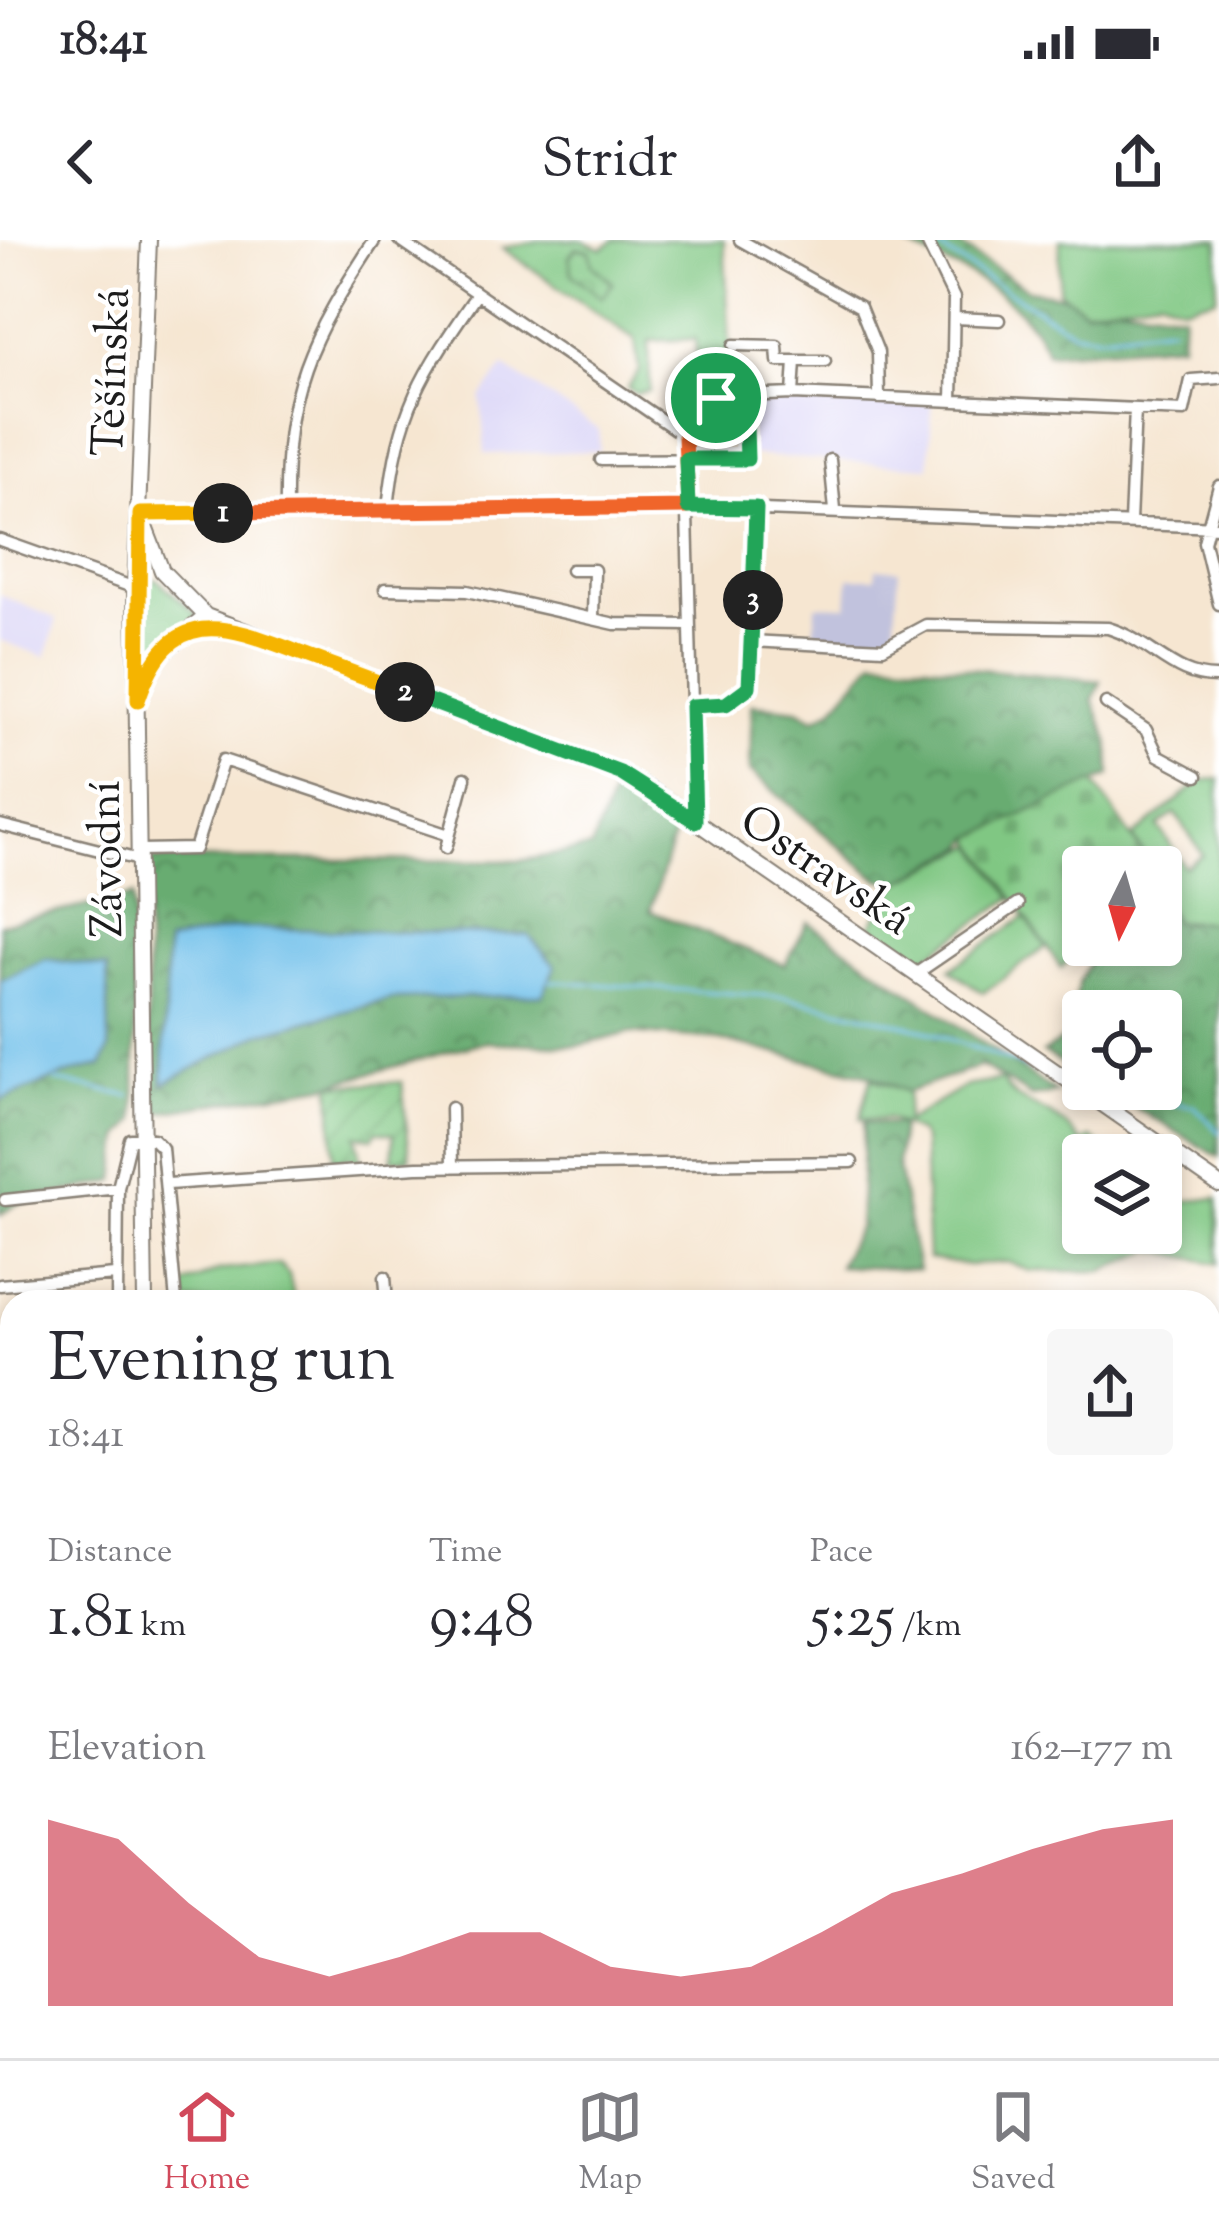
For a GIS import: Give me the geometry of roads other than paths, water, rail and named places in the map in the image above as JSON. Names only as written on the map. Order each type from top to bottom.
[{"type":"main road","name":"Těšínská","points":[[135,583],[149,240]]},
{"type":"main road","name":"Ostravská","points":[[140,514],[162,571],[206,616],[620,773],[917,973],[1219,1186]]},
{"type":"main road","points":[[135,583],[162,571]]},
{"type":"main road","name":"Závodní","points":[[135,583],[146,1290]]},
{"type":"main road","points":[[138,700],[156,659],[206,616]]},
{"type":"main road","points":[[191,632],[230,627]]},
{"type":"main road","points":[[137,646],[142,656],[156,659]]},
{"type":"street","points":[[286,512],[288,424],[298,379],[322,321],[375,240]]},
{"type":"street","points":[[399,240],[685,436]]},
{"type":"street","points":[[740,240],[860,307],[878,352],[879,398]]},
{"type":"street","points":[[926,240],[954,298],[952,401]]},
{"type":"street","points":[[388,509],[394,454],[407,406],[477,294]]},
{"type":"street","points":[[955,318],[999,320]]},
{"type":"street","points":[[734,345],[777,346],[778,361],[825,361]]},
{"type":"street","points":[[793,394],[794,361]]},
{"type":"street","points":[[695,821],[685,436],[715,399],[793,394],[1184,411],[1191,380],[1219,378]]},
{"type":"street","points":[[601,460],[747,459],[745,396]]},
{"type":"street","points":[[1130,522],[1135,409]]},
{"type":"street","points":[[830,460],[836,510]]},
{"type":"street","points":[[1218,596],[1204,542],[1219,486]]},
{"type":"street","points":[[140,514],[688,507],[1212,526]]},
{"type":"street","points":[[692,706],[741,698],[749,687],[756,508]]},
{"type":"street","points":[[0,540],[117,583],[135,583]]},
{"type":"street","points":[[572,570],[594,571],[593,619]]},
{"type":"street","points":[[385,590],[467,591],[593,619],[690,626]]},
{"type":"street","points":[[752,641],[883,648],[926,625],[1108,628],[1133,635],[1192,678],[1219,677]]},
{"type":"street","points":[[1106,704],[1146,730],[1157,755],[1198,776]]},
{"type":"street","points":[[0,825],[140,855],[195,849],[223,760],[448,842],[465,778]]},
{"type":"street","points":[[917,973],[1018,904]]},
{"type":"street","points":[[452,1108],[452,1167]]},
{"type":"street","name":"Závodní","points":[[116,1290],[118,1188],[130,1138],[143,1138],[162,1148],[175,1290]]},
{"type":"street","points":[[168,1184],[452,1167],[852,1162]]},
{"type":"street","points":[[5,1200],[118,1188]]},
{"type":"street","points":[[0,1285],[115,1275]]},
{"type":"street","points":[[385,1277],[386,1290]]},
{"type":"water","points":[[237,928],[528,935],[555,966],[543,995],[391,999],[261,1033],[163,1084],[167,943]]},
{"type":"water","points":[[46,959],[107,968],[109,1049],[102,1066],[0,1100],[0,981]]},
{"type":"waterway","points":[[935,246],[1072,331],[1098,335],[1172,326]]},
{"type":"waterway","points":[[550,981],[786,997],[919,1028],[1054,1077]]},
{"type":"waterway","points":[[55,1081],[130,1096]]},
{"type":"waterway","points":[[1182,1104],[1194,1106],[1219,1132]]}]
